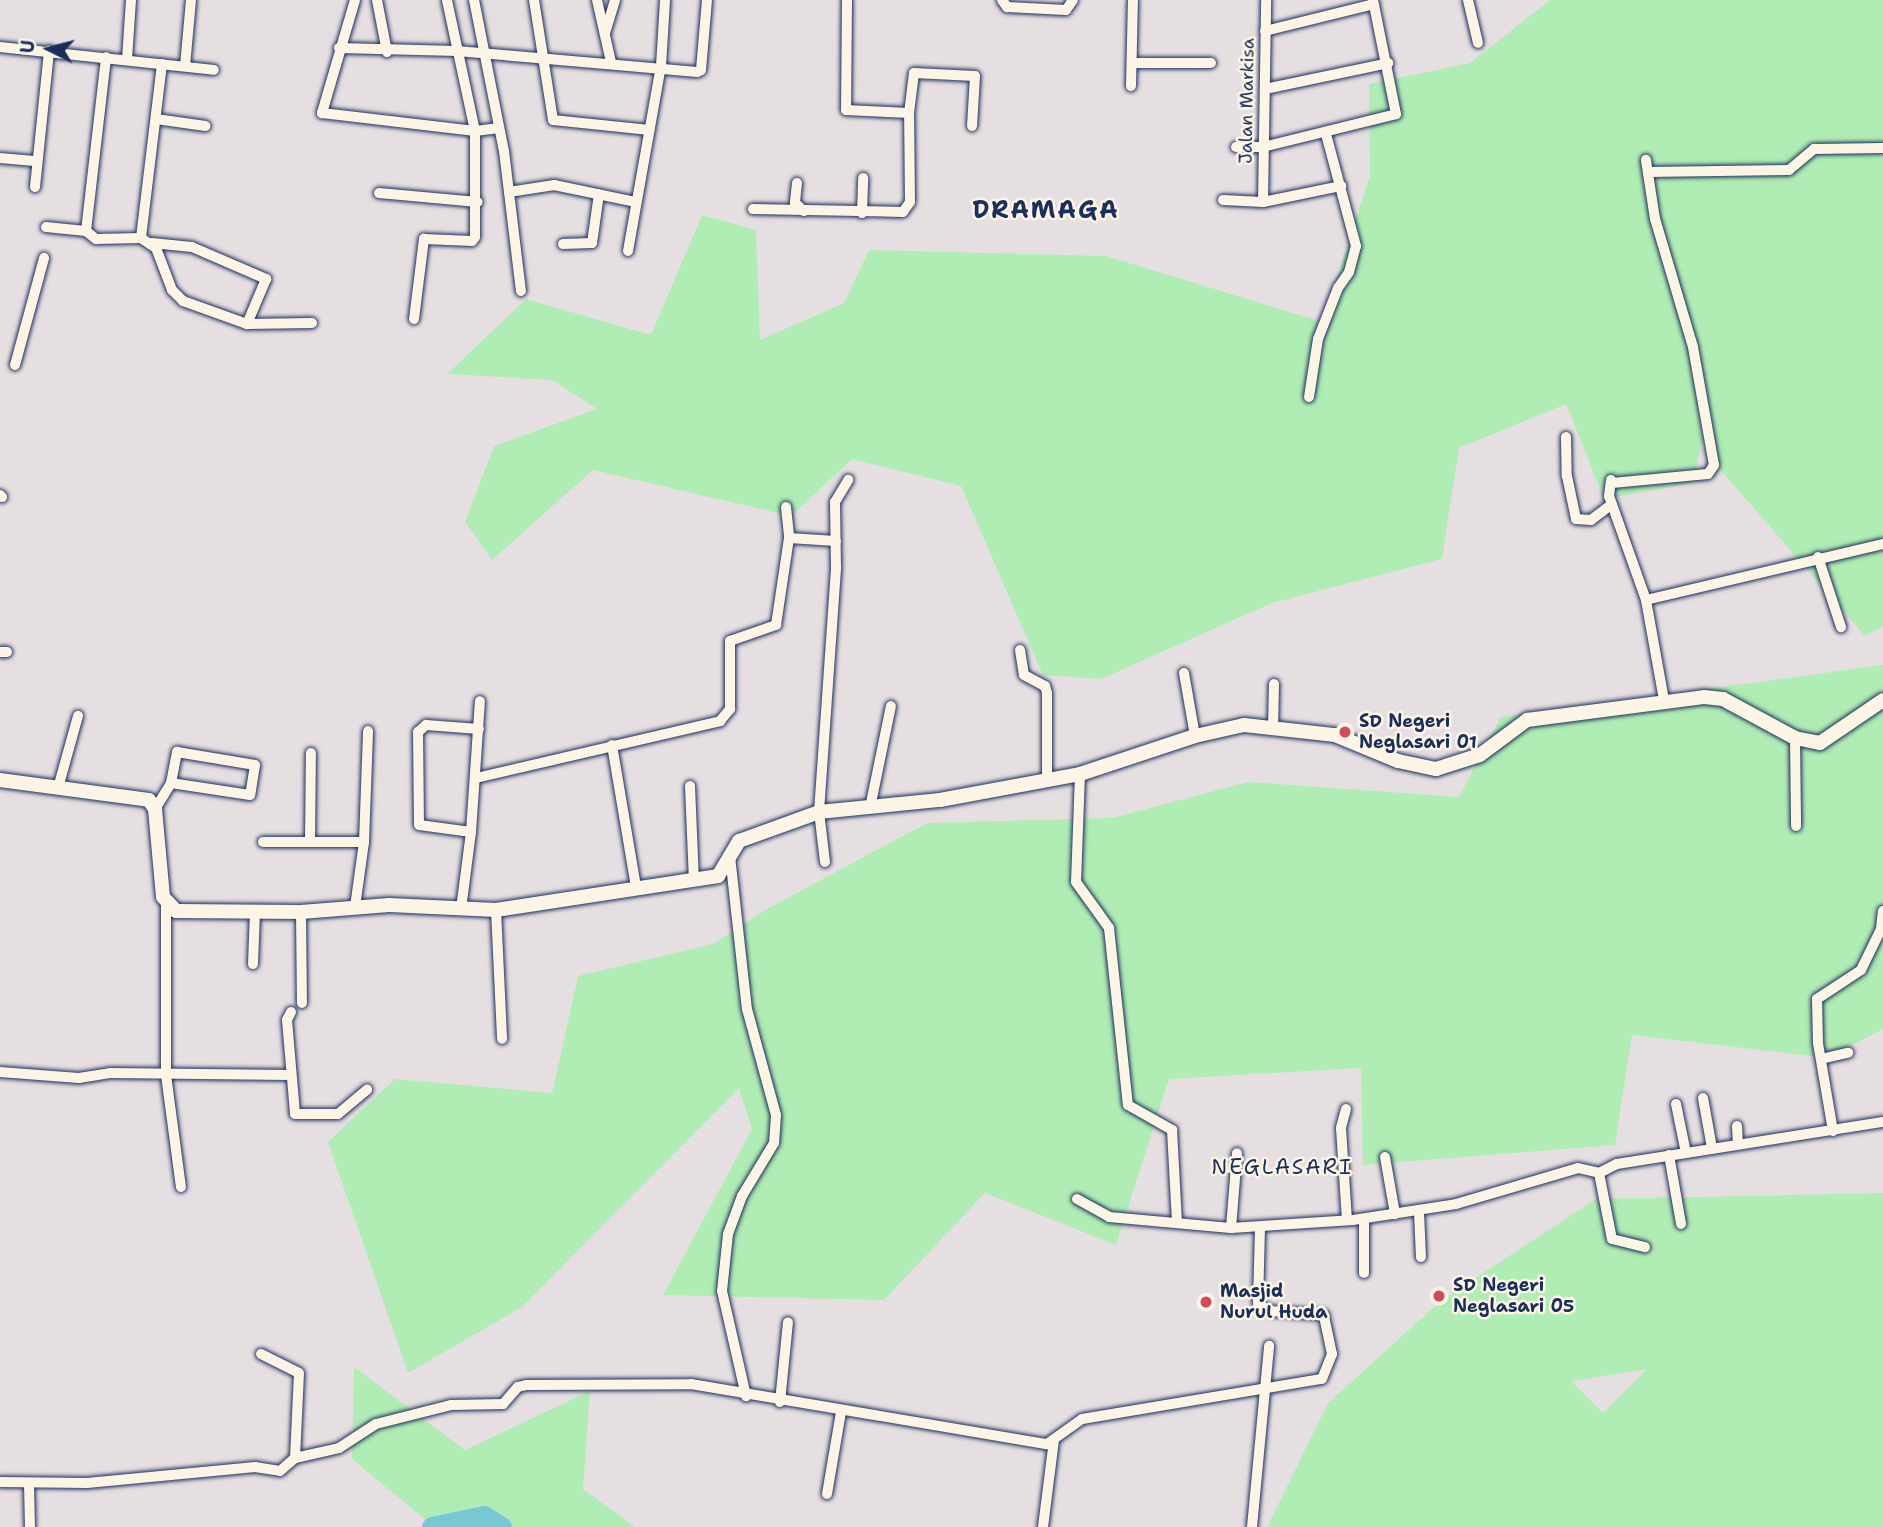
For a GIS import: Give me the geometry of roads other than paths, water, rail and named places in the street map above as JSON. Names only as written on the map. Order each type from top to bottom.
[{"type":"street","points":[[127,59],[131,0]]},
{"type":"street","points":[[184,66],[191,0]]},
{"type":"street","points":[[355,0],[339,48],[324,114],[475,131],[499,128]]},
{"type":"street","points":[[377,0],[387,52]]},
{"type":"street","points":[[414,319],[422,242],[426,237],[474,240],[478,202],[475,131],[447,0]]},
{"type":"street","points":[[474,0],[499,128],[521,291]]},
{"type":"street","points":[[534,0],[553,120],[649,130]]},
{"type":"street","points":[[597,0],[611,62]]},
{"type":"street","points":[[604,36],[615,0]]},
{"type":"street","points":[[628,251],[661,66],[665,0]]},
{"type":"street","points":[[339,48],[387,52],[457,51],[701,70],[707,0]]},
{"type":"street","points":[[847,0],[843,107],[849,112],[909,113]]},
{"type":"street","points":[[1002,0],[1007,7],[1066,10],[1073,0]]},
{"type":"street","points":[[1131,86],[1133,0]]},
{"type":"street","name":"Jalan Markisa","points":[[1262,202],[1266,0]]},
{"type":"street","points":[[1468,0],[1478,43]]},
{"type":"street","points":[[1236,147],[1263,147],[1326,134],[1396,114],[1374,2],[1265,31]]},
{"type":"street","points":[[0,47],[214,70]]},
{"type":"street","points":[[35,187],[49,51]]},
{"type":"street","points":[[86,231],[106,57]]},
{"type":"street","points":[[1132,63],[1211,64]]},
{"type":"street","points":[[1265,89],[1388,63]]},
{"type":"street","points":[[141,238],[162,64]]},
{"type":"street","points":[[753,209],[899,213],[909,207],[909,113],[914,73],[975,76],[972,126]]},
{"type":"street","points":[[156,119],[206,126]]},
{"type":"street","points":[[1309,397],[1318,338],[1355,254],[1341,186],[1326,134]]},
{"type":"street","points":[[1648,172],[1793,170],[1814,149],[1883,148]]},
{"type":"street","points":[[0,158],[37,161]]},
{"type":"street","points":[[1646,160],[1659,237],[1693,347],[1714,465],[1708,474],[1611,480],[1608,491],[1646,600],[1664,700]]},
{"type":"street","points":[[862,213],[863,178]]},
{"type":"street","points":[[797,183],[795,203],[804,211]]},
{"type":"street","points":[[509,192],[554,185],[636,202]]},
{"type":"street","points":[[1223,200],[1262,202],[1341,186]]},
{"type":"street","points":[[379,194],[478,202]]},
{"type":"street","points":[[563,244],[592,243],[599,194]]},
{"type":"street","points":[[46,227],[86,231],[96,239],[141,238],[152,243],[192,247],[266,279],[247,324]]},
{"type":"street","points":[[152,243],[176,297],[247,324],[313,323]]},
{"type":"street","points":[[15,365],[44,258]]},
{"type":"street","points":[[1566,437],[1576,519],[1584,523],[1612,504]]},
{"type":"street","points":[[825,862],[818,812],[836,541],[835,502],[848,480]]},
{"type":"street","points":[[475,778],[713,723],[729,713],[729,643],[737,636],[776,625],[789,538],[786,507]]},
{"type":"street","points":[[789,538],[836,541]]},
{"type":"street","points":[[1646,600],[1883,544]]},
{"type":"street","points":[[1818,558],[1841,627]]},
{"type":"street","points":[[1020,650],[1024,675],[1045,686],[1047,693],[1047,779]]},
{"type":"street","points":[[1184,673],[1195,736]]},
{"type":"street","points":[[1273,728],[1274,684]]},
{"type":"street","points":[[166,904],[183,912],[301,912],[355,907],[496,910],[636,887],[694,881],[718,876],[739,841],[818,812],[940,800],[1080,774],[1195,736],[1244,725],[1335,735],[1398,761],[1436,769],[1480,755],[1527,720],[1664,700],[1723,699],[1795,738],[1825,741],[1883,700]]},
{"type":"street","points":[[460,909],[471,832],[480,701]]},
{"type":"street","points":[[870,807],[891,706]]},
{"type":"street","points":[[58,788],[78,716]]},
{"type":"street","points":[[471,832],[419,825],[418,732],[426,725],[479,729]]},
{"type":"street","points":[[355,907],[363,842],[368,731]]},
{"type":"street","points":[[1795,738],[1796,826]]},
{"type":"street","points":[[611,745],[636,887]]},
{"type":"street","points":[[172,783],[251,794],[255,765],[177,752],[172,783],[155,809],[166,904],[166,1075],[181,1187]]},
{"type":"street","points":[[310,842],[311,753]]},
{"type":"street","points":[[1080,774],[1076,882],[1109,928],[1128,1105],[1172,1130],[1177,1220]]},
{"type":"street","points":[[0,780],[138,796],[155,809]]},
{"type":"street","points":[[691,786],[694,881]]},
{"type":"street","points":[[263,842],[363,842]]},
{"type":"street","points":[[730,856],[747,1009],[776,1115],[774,1143],[742,1196],[728,1234],[722,1291],[746,1396]]},
{"type":"street","points":[[496,910],[502,1040]]},
{"type":"street","points":[[1833,1131],[1821,1059],[1817,999],[1861,970],[1881,929],[1883,911]]},
{"type":"street","points":[[253,964],[255,912]]},
{"type":"street","points":[[301,912],[302,1003]]},
{"type":"street","points":[[291,1012],[287,1018],[290,1075],[297,1115],[338,1114],[367,1090]]},
{"type":"street","points":[[1821,1059],[1848,1053]]},
{"type":"street","points":[[0,1072],[79,1077],[290,1075]]},
{"type":"street","points":[[1703,1098],[1712,1148]]},
{"type":"street","points":[[1676,1104],[1686,1153]]},
{"type":"street","points":[[1346,1109],[1341,1128],[1347,1220]]},
{"type":"street","points":[[1077,1199],[1110,1217],[1177,1220],[1231,1228],[1364,1219],[1419,1212],[1578,1168],[1598,1173],[1617,1164],[1883,1122]]},
{"type":"street","points":[[1737,1126],[1738,1144]]},
{"type":"street","points":[[1231,1228],[1237,1153]]},
{"type":"street","points":[[1669,1155],[1681,1224]]},
{"type":"street","points":[[1385,1157],[1395,1214]]},
{"type":"street","points":[[1598,1173],[1612,1239],[1645,1247]]},
{"type":"street","points":[[1419,1212],[1421,1257]]},
{"type":"street","points":[[1364,1219],[1364,1273]]},
{"type":"street","points":[[0,1482],[29,1484],[255,1466],[280,1471],[295,1458],[339,1448],[376,1424],[451,1405],[503,1404],[522,1385],[675,1382],[780,1402],[1042,1444],[1054,1440],[1067,1426],[1082,1419],[1265,1386],[1322,1379],[1328,1372],[1332,1344],[1329,1324],[1321,1313],[1270,1311],[1258,1304],[1260,1228]]},
{"type":"street","points":[[780,1402],[788,1322]]},
{"type":"street","points":[[1252,1527],[1269,1346]]},
{"type":"street","points":[[261,1354],[299,1373],[295,1458]]},
{"type":"street","points":[[827,1494],[841,1412]]},
{"type":"street","points":[[1043,1527],[1054,1440]]},
{"type":"street","points":[[29,1484],[30,1527]]},
{"type":"waterway","points":[[432,1527],[484,1516],[501,1527]]},
{"type":"place","name":"SD Negeri Neglasari 01","points":[[1345,732]]},
{"type":"place","name":"SD Negeri Neglasari 05","points":[[1439,1296]]},
{"type":"place","name":"Masjid Nurul Huda","points":[[1206,1302]]},
{"type":"district","name":"DRAMAGA","points":[[1046,211]]},
{"type":"district","name":"NEGLASARI","points":[[1282,1167]]}]
